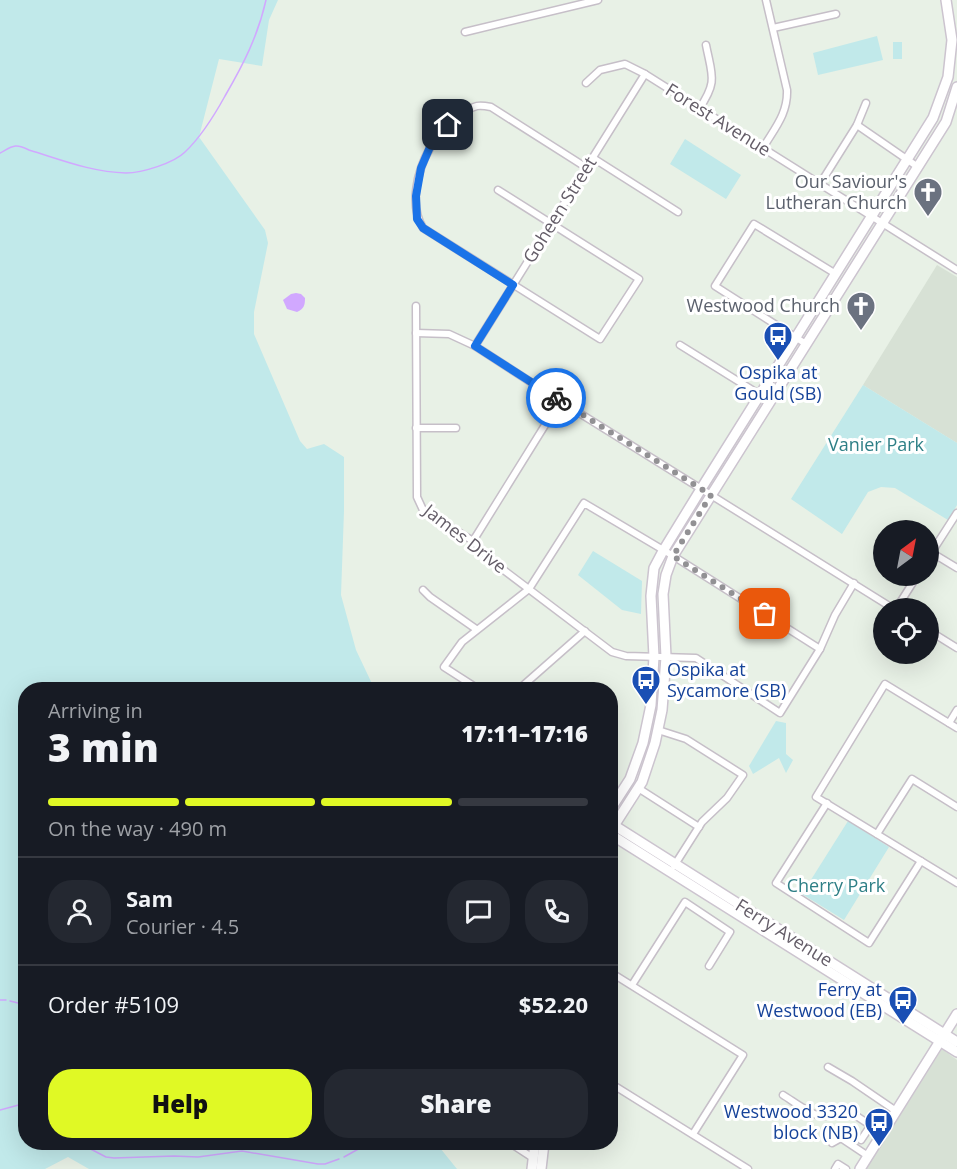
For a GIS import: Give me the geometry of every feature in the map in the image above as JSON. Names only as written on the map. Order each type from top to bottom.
[{"type":"main road","points":[[618,798],[630,779],[644,742],[651,705],[654,657],[651,596],[654,568],[663,550],[933,118],[948,77],[952,40],[946,0]]},
{"type":"main road","points":[[618,820],[642,782],[658,730],[666,657],[663,594],[666,575],[673,556],[945,122],[957,87]]},
{"type":"main road","name":"Ferry Avenue","points":[[618,833],[942,1037],[957,1052]]},
{"type":"main road","points":[[860,1169],[957,1014]]},
{"type":"main road","name":"Ferry Avenue","points":[[942,1037],[957,1042]]},
{"type":"main road","points":[[532,1169],[539,1163],[551,1169]]},
{"type":"street","points":[[465,32],[598,0]]},
{"type":"street","points":[[763,148],[785,111],[787,101],[787,90],[766,0]]},
{"type":"street","points":[[773,28],[836,14]]},
{"type":"street","points":[[699,109],[709,94],[713,81],[706,45]]},
{"type":"street","name":"Forest Avenue","points":[[585,83],[600,70],[625,64],[645,74],[957,270]]},
{"type":"street","name":"Goheen Street","points":[[475,346],[645,74]]},
{"type":"street","points":[[820,184],[857,125],[866,103]]},
{"type":"street","points":[[498,190],[639,279],[600,339],[423,228],[417,219],[416,196],[421,168],[430,147],[448,125],[465,111],[479,105],[490,107],[587,168]]},
{"type":"street","points":[[857,125],[918,166]]},
{"type":"street","points":[[593,158],[678,212]]},
{"type":"street","points":[[806,344],[716,286],[754,224],[836,274]]},
{"type":"street","name":"James Drive","points":[[416,306],[417,497],[423,510],[473,541],[493,562],[612,652],[626,656],[696,658],[780,713],[820,649]]},
{"type":"street","points":[[416,333],[448,334],[475,346],[878,598]]},
{"type":"street","points":[[680,345],[770,401]]},
{"type":"street","points":[[473,541],[560,401]]},
{"type":"street","points":[[416,428],[456,428]]},
{"type":"street","points":[[467,682],[444,668],[462,642],[528,589],[584,503],[820,649],[854,583]]},
{"type":"street","points":[[939,540],[957,513]]},
{"type":"street","points":[[939,559],[957,568]]},
{"type":"street","points":[[423,590],[476,629]]},
{"type":"street","points":[[527,682],[585,631]]},
{"type":"street","points":[[939,637],[957,648]]},
{"type":"street","points":[[957,728],[885,684],[816,797],[957,884]]},
{"type":"street","points":[[949,723],[957,710]]},
{"type":"street","points":[[658,730],[686,739],[743,775],[727,798],[702,822],[673,868]]},
{"type":"street","points":[[877,834],[912,779],[957,807]]},
{"type":"street","points":[[638,788],[699,827]]},
{"type":"street","points":[[827,803],[776,883],[869,943],[921,861]]},
{"type":"street","name":"Ferry Avenue","points":[[632,985],[684,902],[730,932],[709,966]]},
{"type":"street","points":[[618,977],[743,1055],[693,1134]]},
{"type":"street","points":[[828,1067],[896,1111]]},
{"type":"street","points":[[618,1088],[748,1169]]},
{"type":"street","points":[[783,1095],[814,1114],[822,1116],[839,1109],[846,1109],[882,1133]]},
{"type":"street","points":[[861,1140],[871,1125]]},
{"type":"street","points":[[832,1143],[841,1138],[868,1155]]},
{"type":"street","points":[[520,1150],[539,1163]]},
{"type":"street","points":[[835,1169],[838,1164],[846,1169]]},
{"type":"shaded area","points":[[937,265],[957,277],[957,443],[863,385]]},
{"type":"shaded area","points":[[296,293],[305,298],[304,306],[297,312],[287,309],[283,300]]},
{"type":"shaded area","points":[[942,1049],[957,1060],[957,1169],[866,1169]]},
{"type":"green space","points":[[0,0],[278,0],[269,20],[262,66],[219,59],[199,137],[265,230],[268,243],[254,312],[254,334],[300,441],[307,449],[324,444],[344,457],[341,595],[356,650],[371,682],[18,682],[18,1150],[442,1150],[457,1169],[89,1169],[68,1157],[45,1169],[0,1169]]},
{"type":"green space","points":[[877,36],[883,60],[818,75],[813,53]]},
{"type":"green space","points":[[893,42],[902,42],[902,59],[893,59]]},
{"type":"green space","points":[[685,139],[741,175],[726,199],[670,164]]},
{"type":"green space","name":"Vanier Park","points":[[863,385],[957,443],[957,505],[948,520],[895,488],[881,487],[868,492],[842,534],[791,499]]},
{"type":"green space","points":[[593,551],[642,581],[641,614],[622,610],[578,575]]},
{"type":"green space","points":[[776,721],[786,723],[786,754],[793,760],[786,773],[779,758],[753,774],[749,766]]},
{"type":"green space","name":"Cherry Park","points":[[848,821],[889,847],[844,920],[802,894]]},
{"type":"waterway","points":[[0,153],[17,146],[89,168],[126,173],[149,169],[180,156],[207,125],[238,73],[259,26],[266,0]]},
{"type":"waterway","points":[[0,1000],[6,1000]]},
{"type":"waterway","points":[[10,1001],[18,1003]]},
{"type":"waterway","points":[[0,1110],[18,1105]]},
{"type":"waterway","points":[[92,1150],[106,1157],[114,1158],[198,1157],[242,1151],[318,1164],[339,1159]]},
{"type":"waterway","points":[[344,1157],[357,1150]]},
{"type":"way so far","points":[[556,398],[711,495],[673,556],[765,614]]},
{"type":"place","name":"Our Saviour's Lutheran Church","points":[[928,218]]},
{"type":"place","name":"Westwood Church","points":[[861,332]]},
{"type":"place","name":"Ospika at Gould (SB)","points":[[778,362]]},
{"type":"place","name":"Ospika at Sycamore (SB)","points":[[646,706]]},
{"type":"place","name":"Ferry at Westwood (EB)","points":[[903,1026]]},
{"type":"place","name":"Westwood 3320 block (NB)","points":[[879,1148]]},
{"type":"route","points":[[448,125],[430,147],[421,168],[416,196],[417,219],[423,228],[513,285],[475,346],[556,398]]}]
